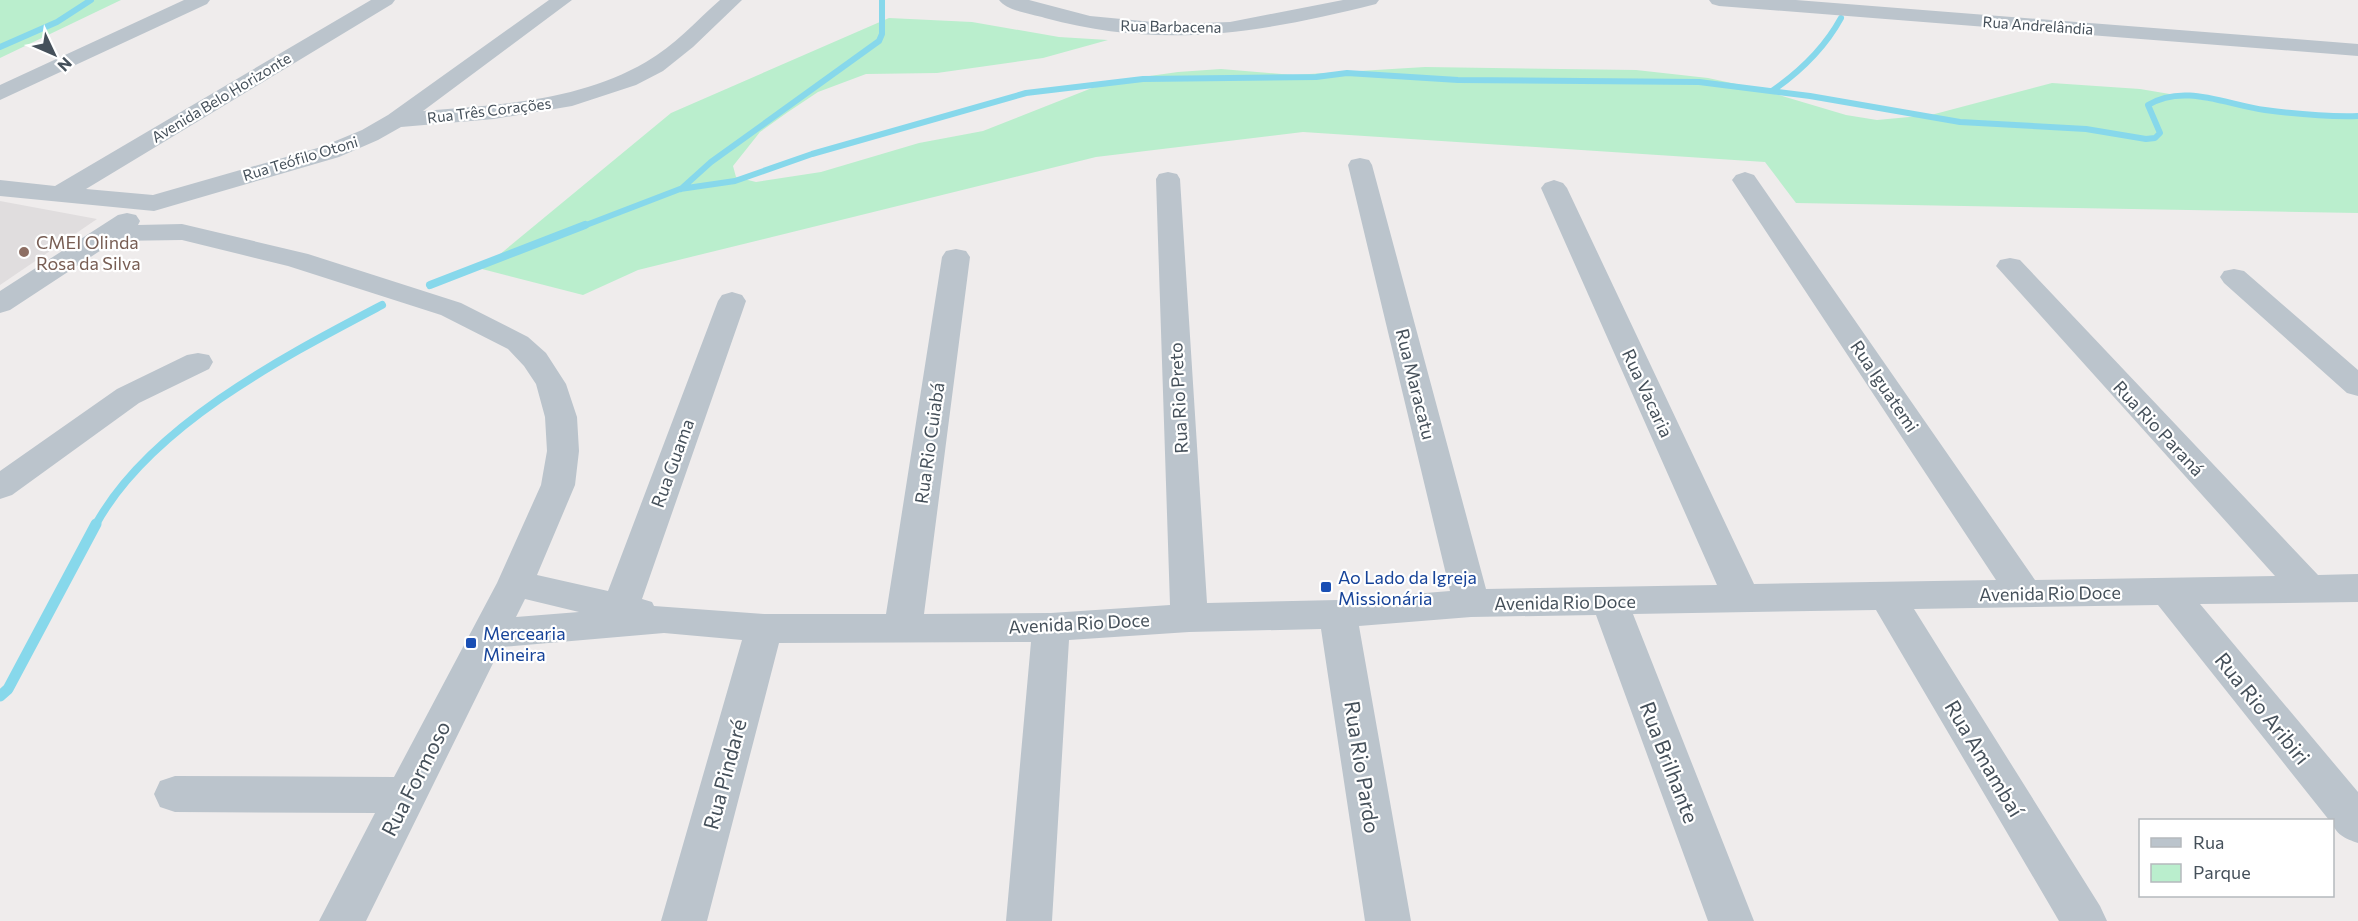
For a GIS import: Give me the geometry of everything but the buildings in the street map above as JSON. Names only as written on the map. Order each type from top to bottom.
[{"type":"street","points":[[0,93],[200,0]]},
{"type":"street","name":"Avenida Belo Horizonte","points":[[58,195],[385,0]]},
{"type":"street","name":"Rua Teófilo Otoni","points":[[0,188],[154,203],[330,152],[370,135],[396,120],[562,0]]},
{"type":"street","name":"Rua Três Corações","points":[[396,120],[535,106],[573,98],[622,83],[656,66],[732,0]]},
{"type":"street","name":"Rua Barbacena","points":[[1009,0],[1054,15],[1091,23],[1174,29],[1208,29],[1256,24],[1369,0]]},
{"type":"street","name":"Rua Andrelândia","points":[[1719,0],[2358,50]]},
{"type":"street","name":"Rua Maracatu","points":[[1360,165],[1471,603]]},
{"type":"street","name":"Rua Rio Preto","points":[[1168,178],[1189,618]]},
{"type":"street","name":"Rua Iguatemi","points":[[1745,180],[2024,593]]},
{"type":"street","name":"Rua Vacaria","points":[[1554,188],[1741,597]]},
{"type":"street","points":[[108,199],[121,213],[109,233]]},
{"type":"street","points":[[3,300],[154,203],[182,232]]},
{"type":"street","name":"Rua Formoso","points":[[109,233],[182,232],[298,260],[451,309],[518,343],[536,360],[551,384],[561,417],[563,451],[558,485],[515,583],[342,921]]},
{"type":"street","name":"Rua Rio Cuiabá","points":[[903,629],[956,257]]},
{"type":"street","name":"Rua Rio Paraná","points":[[2010,266],[2308,589]]},
{"type":"street","points":[[2234,277],[2358,386]]},
{"type":"street","name":"Rua Guama","points":[[617,616],[732,301]]},
{"type":"street","points":[[0,487],[128,396],[198,362]]},
{"type":"street","name":"Avenida Rio Doce","points":[[515,583],[617,616]]},
{"type":"street","name":"Avenida Rio Doce","points":[[488,634],[617,616],[764,628],[1051,627],[1189,618],[1338,614],[1471,603],[1610,603],[1741,597],[2358,588]]},
{"type":"street","name":"Rua Rio Aribiri","points":[[2168,591],[2358,824]]},
{"type":"street","name":"Rua Amambaí","points":[[1886,595],[2084,921]]},
{"type":"street","name":"Rua Brilhante","points":[[1610,603],[1731,921]]},
{"type":"street","name":"Rua Rio Pardo","points":[[1338,614],[1388,921]]},
{"type":"street","points":[[1029,921],[1051,627]]},
{"type":"street","name":"Rua Pindaré","points":[[684,921],[764,628]]},
{"type":"street","points":[[176,794],[406,795]]},
{"type":"shaded area","name":"CMEI Olinda Rosa da Silva","points":[[0,201],[97,219],[0,285]]},
{"type":"green space","points":[[0,0],[121,0],[0,58]]},
{"type":"green space","points":[[889,18],[972,22],[1059,37],[1108,40],[1043,58],[937,73],[866,74],[818,92],[760,132],[733,166],[736,177],[756,182],[821,172],[919,143],[983,131],[1092,88],[1121,80],[1178,72],[1221,69],[1293,75],[1425,67],[1636,70],[1708,78],[1755,88],[1846,115],[1877,120],[1931,115],[2052,83],[2140,89],[2253,108],[2358,117],[2358,213],[1796,203],[1765,162],[1303,132],[1096,157],[638,270],[583,295],[482,269],[671,113]]},
{"type":"waterway","points":[[0,47],[57,22],[91,0]]},
{"type":"waterway","points":[[681,189],[711,162],[879,41],[882,34],[882,0]]},
{"type":"waterway","points":[[1772,91],[1811,59],[1841,18]]},
{"type":"waterway","points":[[681,189],[735,181],[812,154],[1026,93],[1143,79],[1316,77],[1347,73],[1458,80],[1699,82],[1810,96],[1960,122],[2086,129],[2146,139],[2155,138],[2160,133],[2148,105],[2176,96],[2206,97],[2288,113],[2358,116]]},
{"type":"waterway","points":[[581,227],[681,189]]},
{"type":"waterway","points":[[430,285],[585,225]]},
{"type":"waterway","points":[[95,526],[119,490],[149,456],[184,426],[222,397],[263,371],[382,305]]},
{"type":"waterway","points":[[0,696],[8,689],[96,524]]},
{"type":"place","name":"CMEI Olinda Rosa da Silva","points":[[24,252]]},
{"type":"place","name":"Ao Lado da Igreja Missionária","points":[[1326,587]]},
{"type":"place","name":"Mercearia Mineira","points":[[471,643]]}]
